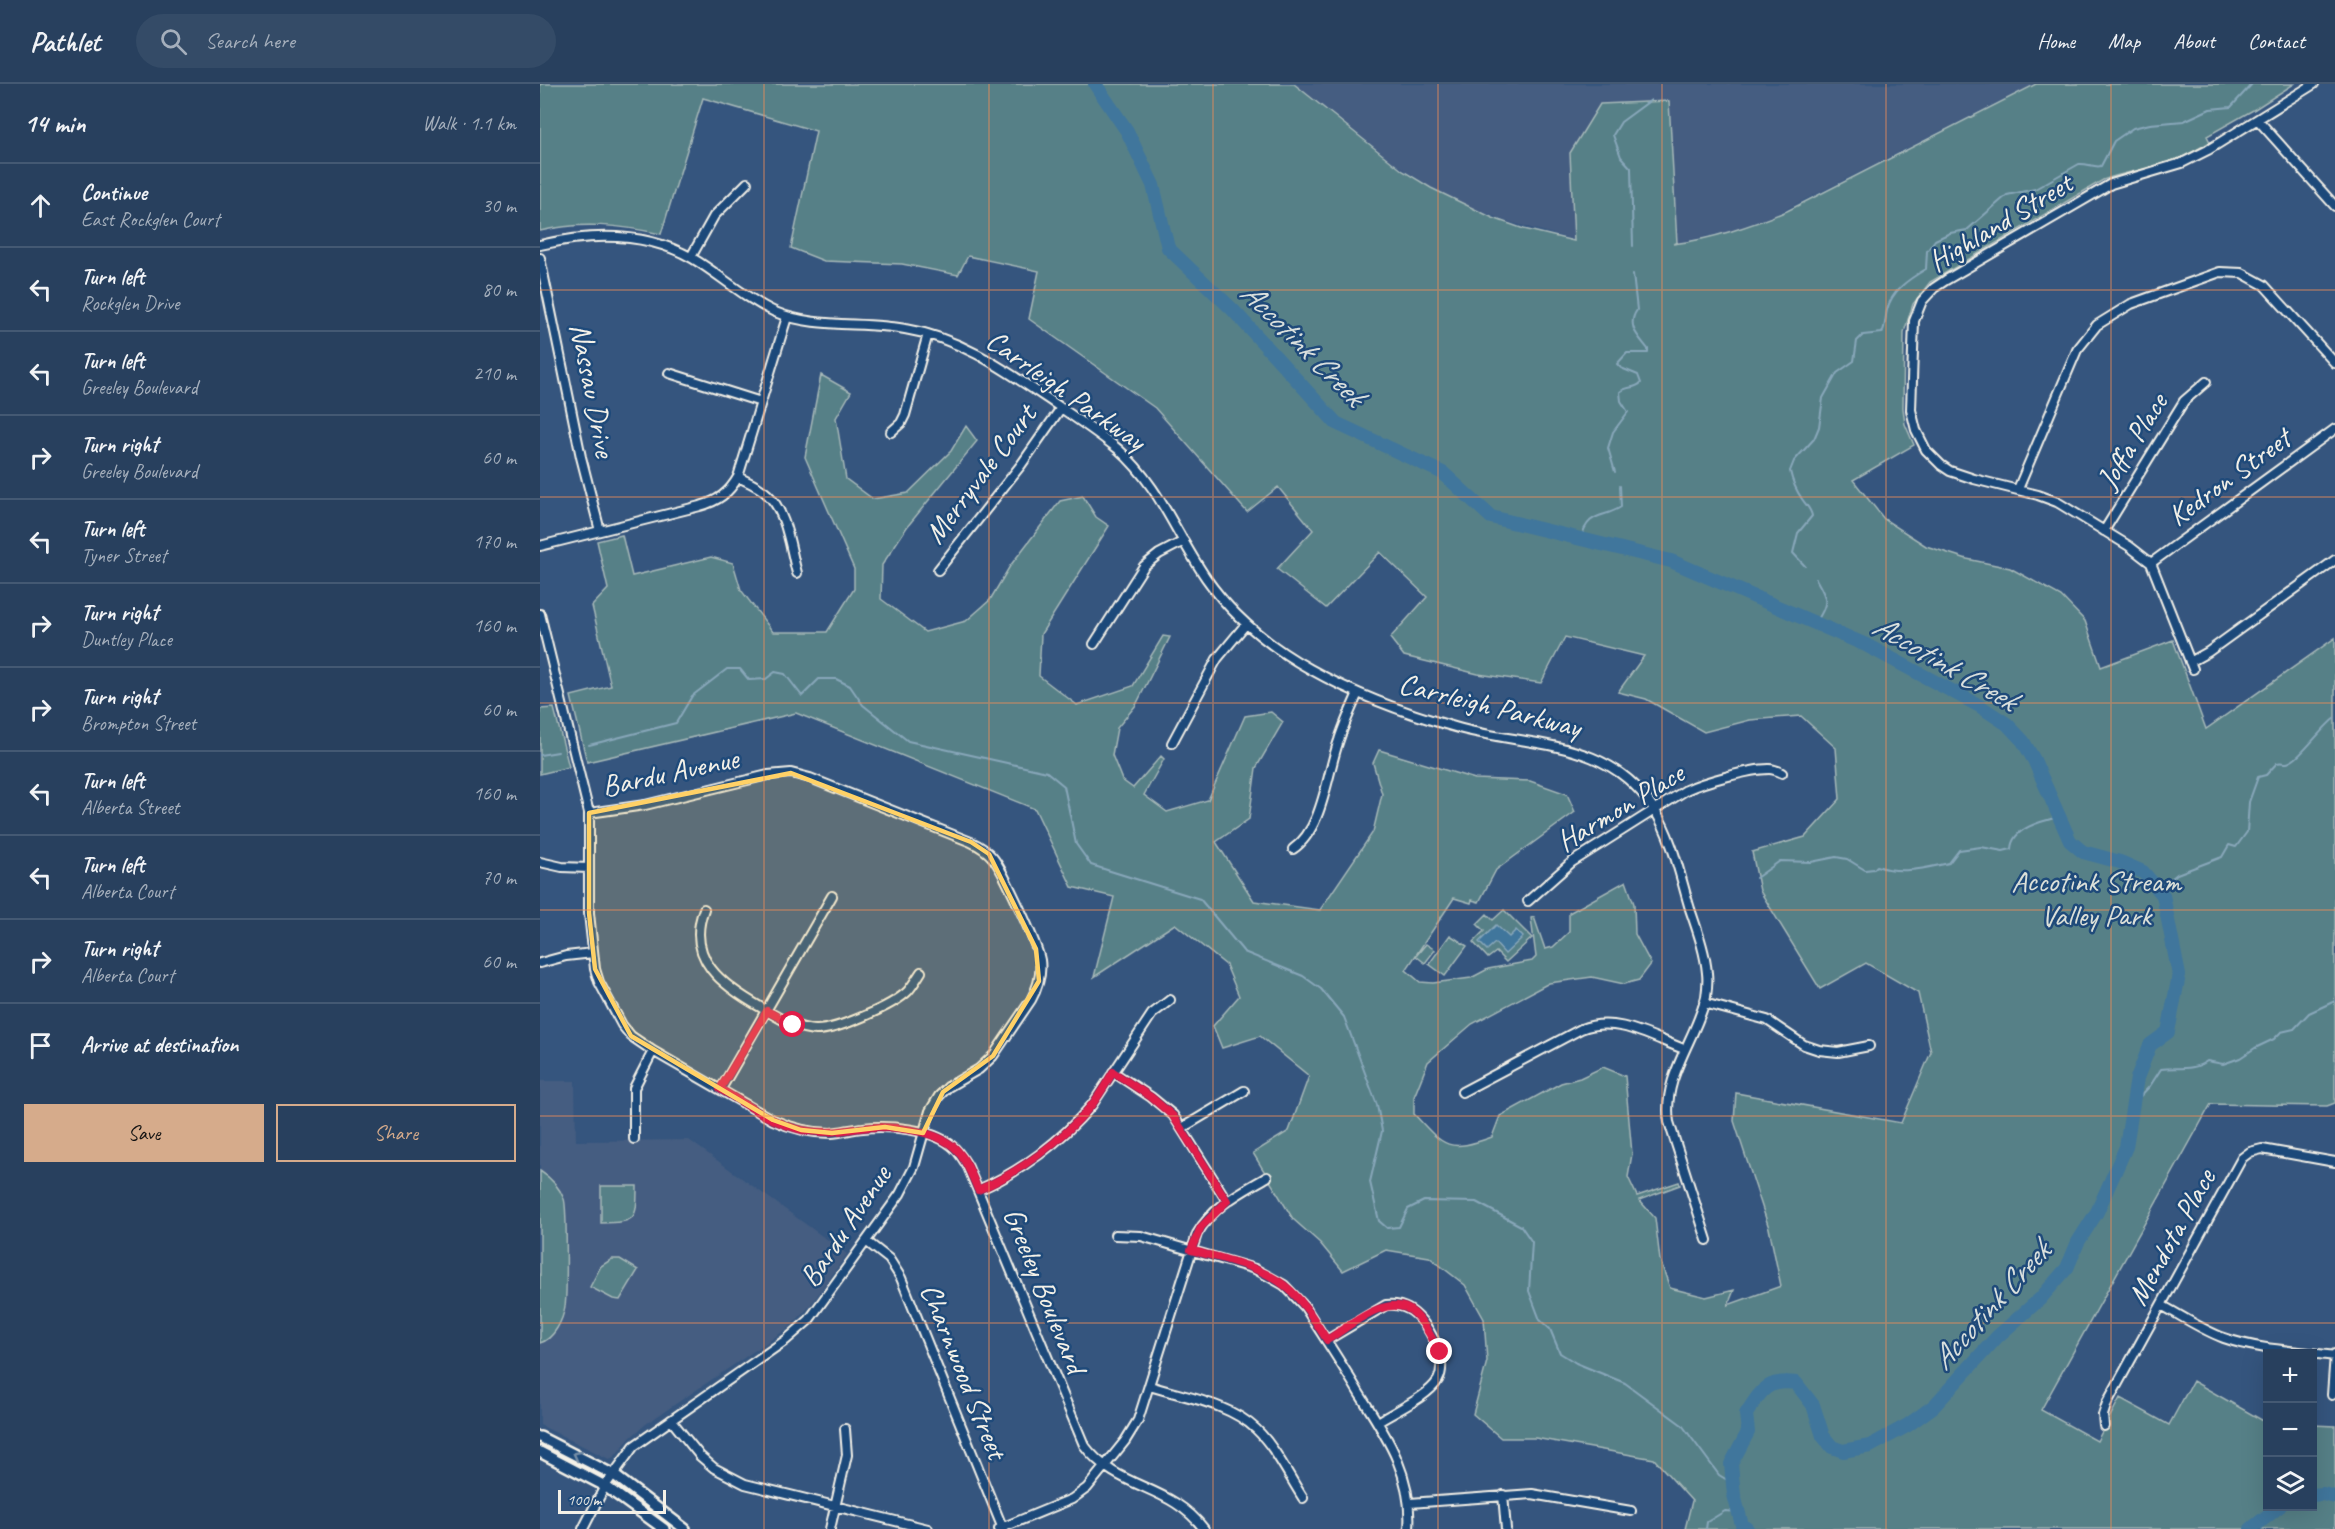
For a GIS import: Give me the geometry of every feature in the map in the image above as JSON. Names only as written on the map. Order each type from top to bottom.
[{"type":"main road","points":[[540,1437],[614,1475],[685,1529]]},
{"type":"main road","points":[[540,1452],[605,1486],[664,1529]]},
{"type":"street","name":"Highland Street","points":[[2151,562],[2057,502],[1950,471],[1934,459],[1920,440],[1913,420],[1911,399],[1913,327],[1922,302],[1934,288],[1946,280],[2111,184],[2182,163],[2258,120],[2314,84]]},
{"type":"street","points":[[2258,120],[2335,206]]},
{"type":"street","points":[[691,257],[712,219],[747,183]]},
{"type":"street","name":"Carrleigh Parkway","points":[[540,245],[579,237],[616,236],[654,243],[691,257],[750,299],[788,317],[814,322],[883,325],[928,334],[955,343],[988,359],[1108,441],[1138,469],[1166,507],[1206,577],[1246,624],[1286,655],[1358,693],[1415,716],[1459,728],[1585,753],[1605,762],[1626,777],[1655,810],[1672,846],[1705,957],[1708,980],[1704,1003],[1684,1049],[1670,1092],[1668,1116],[1707,1240]]},
{"type":"street","name":"Nassau Drive","points":[[540,258],[581,457],[600,531]]},
{"type":"street","points":[[2018,489],[2077,350],[2097,325],[2131,304],[2220,272],[2242,273],[2264,285],[2335,363]]},
{"type":"street","points":[[540,546],[711,503],[727,493],[738,477],[788,317]]},
{"type":"street","points":[[891,432],[901,423],[905,415],[928,334]]},
{"type":"street","points":[[669,373],[761,402]]},
{"type":"street","name":"Joffa Place","points":[[2104,531],[2184,401],[2206,382]]},
{"type":"street","name":"Merryvale Court","points":[[938,570],[1021,465],[1061,408]]},
{"type":"street","name":"Kedron Street","points":[[2151,562],[2335,429]]},
{"type":"street","points":[[738,477],[763,490],[776,503],[781,513],[797,573]]},
{"type":"street","points":[[1094,644],[1144,566],[1159,554],[1184,541]]},
{"type":"street","points":[[2151,562],[2191,666],[2335,560]]},
{"type":"street","name":"Greeley Boulevard","points":[[540,614],[589,813],[589,914],[593,953],[599,982],[622,1025],[631,1036],[653,1051],[773,1120],[801,1130],[832,1132],[885,1127],[922,1133],[943,1140],[957,1150],[968,1167],[978,1190],[1074,1425],[1090,1453],[1119,1477],[1175,1501],[1192,1514],[1204,1529]]},
{"type":"street","points":[[1172,743],[1217,659],[1246,624]]},
{"type":"street","points":[[1293,849],[1310,832],[1338,742],[1358,693]]},
{"type":"street","name":"Harmon Place","points":[[1528,901],[1572,862],[1699,785],[1759,770],[1770,769],[1782,773]]},
{"type":"street","name":"Bardu Avenue","points":[[583,1529],[605,1486],[634,1446],[800,1330],[907,1183],[930,1111],[939,1096],[948,1087],[979,1069],[993,1056],[1031,1000],[1039,981],[1040,962],[997,864],[989,854],[971,842],[810,778],[791,773],[768,775],[645,805],[589,813]]},
{"type":"street","points":[[540,862],[562,867],[589,868]]},
{"type":"street","points":[[720,1089],[832,896]]},
{"type":"street","points":[[704,909],[699,922],[698,936],[708,965],[730,988],[767,1011],[801,1027],[817,1030],[853,1021],[899,997],[908,990],[921,972]]},
{"type":"street","points":[[540,963],[566,956],[593,953]]},
{"type":"street","points":[[978,1190],[1014,1173],[1071,1127],[1092,1105],[1152,1014],[1170,999]]},
{"type":"street","points":[[1704,1003],[1767,1020],[1785,1029],[1804,1045],[1820,1050],[1838,1052],[1869,1046]]},
{"type":"street","points":[[1462,1092],[1581,1029],[1599,1024],[1621,1026],[1684,1049]]},
{"type":"street","points":[[634,1139],[634,1088],[653,1051]]},
{"type":"street","points":[[1113,1072],[1161,1104],[1173,1116],[1227,1201]]},
{"type":"street","points":[[1182,1128],[1244,1091]]},
{"type":"street","name":"Mendota Place","points":[[2104,1426],[2103,1415],[2107,1403],[2238,1165],[2247,1154],[2262,1149],[2335,1162]]},
{"type":"street","points":[[1001,1528],[1072,1499],[1087,1488],[1105,1466],[1136,1425],[1191,1250],[1201,1227],[1227,1201],[1267,1177]]},
{"type":"street","points":[[1114,1235],[1141,1236],[1255,1269],[1279,1281],[1299,1299],[1378,1422],[1400,1463],[1410,1503],[1409,1529]]},
{"type":"street","name":"Charnwood Street","points":[[866,1241],[888,1259],[901,1278],[1001,1528]]},
{"type":"street","points":[[1327,1340],[1386,1305],[1404,1306],[1413,1311],[1423,1323],[1440,1352],[1442,1367],[1439,1378],[1426,1392],[1378,1422]]},
{"type":"street","points":[[2161,1305],[2210,1332],[2230,1340],[2252,1345],[2335,1355],[2332,1395]]},
{"type":"street","points":[[1150,1386],[1217,1407],[1246,1421],[1267,1441],[1303,1498]]},
{"type":"street","points":[[671,1420],[700,1456],[730,1477],[762,1490],[928,1529]]},
{"type":"street","points":[[830,1529],[847,1455],[845,1430]]},
{"type":"street","points":[[1410,1503],[1532,1494],[1631,1511]]},
{"type":"street","points":[[1503,1496],[1506,1529]]},
{"type":"highlighted area","points":[[791,773],[971,842],[989,854],[1036,949],[1039,981],[993,1056],[943,1092],[923,1133],[885,1127],[832,1133],[801,1130],[773,1120],[631,1036],[595,969],[589,913],[589,813]]},
{"type":"shaded area","points":[[1295,84],[2034,84],[1777,214],[1731,231],[1677,243],[1669,101],[1570,153],[1574,240],[1505,221],[1434,189],[1398,166]]},
{"type":"shaded area","points":[[1496,925],[1509,937],[1516,930],[1523,937],[1505,954],[1495,943],[1487,950],[1479,942]]},
{"type":"shaded area","points":[[540,1081],[575,1081],[576,1141],[689,1140],[847,1254],[810,1306],[790,1327],[646,1424],[614,1457],[609,1459],[540,1425]]},
{"type":"green space","name":"Accotink Stream Valley Park","points":[[540,84],[1294,84],[1403,171],[1431,188],[1493,218],[1524,229],[1574,241],[1570,153],[1600,104],[1669,101],[1677,243],[1673,244],[1731,231],[1787,211],[2036,84],[2294,84],[2207,136],[2210,142],[2194,151],[2167,163],[2103,180],[1930,282],[1913,304],[1904,332],[1903,408],[1905,424],[1914,445],[1853,480],[1884,519],[1926,546],[1967,559],[2010,568],[2061,596],[2085,621],[2101,667],[2173,640],[2206,729],[2335,638],[2335,1103],[2327,1106],[2211,1104],[2041,1410],[2097,1441],[2120,1398],[2169,1425],[2193,1381],[2263,1421],[2263,1511],[2317,1511],[2317,1425],[2335,1426],[2335,1529],[1685,1529],[1692,1501],[1654,1459],[1535,1438],[1501,1438],[1473,1414],[1487,1361],[1484,1319],[1465,1285],[1429,1257],[1386,1250],[1343,1271],[1320,1243],[1293,1219],[1253,1153],[1289,1131],[1309,1076],[1260,1036],[1222,1048],[1213,1026],[1239,996],[1226,965],[1175,924],[1094,977],[1114,897],[1072,887],[1035,809],[796,713],[587,762],[571,696],[611,686],[592,606],[608,589],[597,541],[622,535],[632,576],[711,557],[733,563],[741,590],[773,632],[827,632],[854,589],[854,569],[805,457],[821,375],[851,392],[836,418],[846,479],[873,499],[908,493],[951,451],[966,426],[977,441],[907,527],[882,565],[881,599],[925,632],[966,621],[990,600],[1010,566],[1060,501],[1083,496],[1096,517],[1109,526],[1041,634],[1039,676],[1077,705],[1133,686],[1163,636],[1170,637],[1136,705],[1117,728],[1112,755],[1122,780],[1133,788],[1161,756],[1164,759],[1144,795],[1167,812],[1208,800],[1245,716],[1271,712],[1283,722],[1256,768],[1249,819],[1216,842],[1254,901],[1320,910],[1373,832],[1382,794],[1373,763],[1379,750],[1475,779],[1530,781],[1567,794],[1575,812],[1496,870],[1479,902],[1472,900],[1471,903],[1454,898],[1406,970],[1420,982],[1433,983],[1471,978],[1488,969],[1532,961],[1536,957],[1531,918],[1534,917],[1545,949],[1553,947],[1569,932],[1569,913],[1626,881],[1634,904],[1635,934],[1651,964],[1639,980],[1624,984],[1592,977],[1549,983],[1472,1024],[1428,1062],[1414,1097],[1414,1114],[1440,1140],[1448,1144],[1465,1145],[1492,1137],[1500,1116],[1561,1083],[1580,1078],[1603,1067],[1625,1076],[1632,1154],[1628,1177],[1637,1196],[1679,1182],[1680,1185],[1639,1200],[1655,1218],[1660,1260],[1670,1288],[1706,1297],[1734,1290],[1728,1305],[1781,1286],[1769,1228],[1734,1121],[1736,1093],[1901,1123],[1931,1052],[1918,993],[1866,963],[1820,989],[1760,891],[1752,852],[1805,837],[1840,799],[1836,748],[1801,716],[1750,720],[1704,732],[1646,699],[1618,692],[1644,656],[1565,637],[1541,683],[1478,674],[1404,656],[1390,638],[1427,597],[1380,552],[1326,608],[1277,569],[1313,530],[1278,487],[1247,512],[1155,408],[1029,319],[1039,271],[968,256],[958,275],[902,264],[824,261],[791,248],[816,131],[703,98],[661,234],[600,225],[570,226],[540,231]]},
{"type":"green space","points":[[554,708],[569,767],[540,774],[540,709]]},
{"type":"green space","points":[[1504,910],[1532,938],[1506,962],[1496,952],[1488,958],[1473,942],[1484,931],[1477,924],[1487,914],[1493,920]]},
{"type":"green space","points":[[1450,935],[1467,946],[1445,976],[1429,964]]},
{"type":"green space","points":[[1426,944],[1435,950],[1425,963],[1416,956]]},
{"type":"green space","points":[[540,1171],[548,1176],[560,1190],[564,1199],[566,1299],[560,1323],[550,1338],[540,1343]]},
{"type":"green space","points":[[601,1186],[637,1186],[635,1213],[632,1217],[621,1222],[601,1223]]},
{"type":"green space","points":[[612,1259],[620,1259],[638,1270],[620,1300],[613,1299],[590,1287],[601,1266]]},
{"type":"waterway","name":"Accotink Creek","points":[[1095,84],[1127,131],[1153,185],[1168,248],[1233,310],[1336,423],[1443,473],[1491,517],[1671,561],[1866,645],[1978,705],[2007,724],[2023,741],[2034,760],[2070,841],[2083,852],[2120,862],[2143,872],[2163,895],[2179,975],[2168,1032],[2150,1045],[2137,1078],[2126,1147],[2097,1212],[2078,1242],[2067,1268],[2040,1299],[1997,1337],[1934,1406],[1908,1425],[1870,1446],[1843,1451],[1832,1447],[1823,1436],[1813,1405],[1796,1383],[1778,1383],[1765,1388],[1746,1414],[1748,1432],[1731,1464],[1734,1495],[1742,1525],[1747,1529]]},
{"type":"waterway","points":[[1805,566],[1793,553],[1798,533],[1812,516],[1796,489],[1790,471],[1794,461],[1814,439],[1819,427],[1823,398],[1837,373],[1854,361],[1857,341],[1863,335],[1882,333],[1889,303],[1897,291],[1926,269],[1927,251],[1935,240],[1950,233],[1967,230],[2007,195],[2035,189],[2079,164],[2101,166],[2114,141],[2133,128],[2184,121],[2210,109],[2231,107],[2252,84]]},
{"type":"waterway","points":[[1633,246],[1631,168],[1621,157],[1613,135],[1621,122],[1651,100]]},
{"type":"waterway","points":[[1615,472],[1608,448],[1613,432],[1628,412],[1621,401],[1620,392],[1641,383],[1638,375],[1617,364],[1627,353],[1648,353],[1648,349],[1633,326],[1637,310],[1633,274]]},
{"type":"waterway","points":[[1581,539],[1584,530],[1592,520],[1621,507],[1620,486]]},
{"type":"waterway","points":[[1816,579],[1825,597],[1825,606],[1816,623]]},
{"type":"waterway","points":[[589,745],[676,723],[692,696],[727,669],[740,669],[749,680],[766,679],[775,672],[785,674],[802,696],[819,679],[836,679],[850,686],[863,705],[908,741],[1047,772],[1064,786],[1076,844],[1091,865],[1200,899],[1244,952],[1303,976],[1321,989],[1344,1017],[1377,1105],[1382,1131],[1370,1182],[1379,1221],[1387,1228],[1399,1227],[1408,1209],[1424,1201],[1476,1202],[1521,1226],[1532,1242],[1529,1291],[1540,1320],[1550,1329],[1560,1353],[1576,1363],[1625,1383],[1682,1425],[1719,1475],[1732,1483]]},
{"type":"waterway","points":[[2159,889],[2177,874],[2222,857],[2229,845],[2236,847],[2247,832],[2249,802],[2258,777],[2266,775],[2277,763],[2292,761],[2335,718]]},
{"type":"waterway","points":[[540,755],[558,752]]},
{"type":"waterway","points":[[1756,878],[1780,861],[1811,862],[1836,857],[1847,859],[1865,870],[1874,869],[1877,866],[1895,870],[1931,867],[1949,863],[1959,850],[1981,847],[2003,851],[2011,849],[2013,842],[2022,831],[2037,823],[2059,817]]},
{"type":"waterway","points":[[2132,1105],[2150,1086],[2161,1069],[2191,1067],[2207,1061],[2223,1064],[2240,1058],[2274,1039],[2281,1032],[2294,1029],[2309,1013],[2335,1001]]},
{"type":"waterway","name":"Accotink Creek","points":[[2317,1495],[2335,1497]]},
{"type":"waterway","points":[[1706,1529],[1707,1522],[1725,1511],[1739,1512]]},
{"type":"waterway","name":"Accotink Creek","points":[[2251,1529],[2274,1511]]},
{"type":"route","points":[[793,1025],[767,1011],[720,1089],[773,1120],[801,1130],[832,1132],[885,1127],[938,1138],[957,1150],[968,1167],[978,1190],[1014,1173],[1071,1127],[1092,1105],[1113,1072],[1161,1104],[1173,1116],[1227,1201],[1201,1227],[1191,1250],[1255,1269],[1279,1281],[1299,1299],[1327,1340],[1380,1307],[1396,1305],[1413,1311],[1440,1352]]}]
